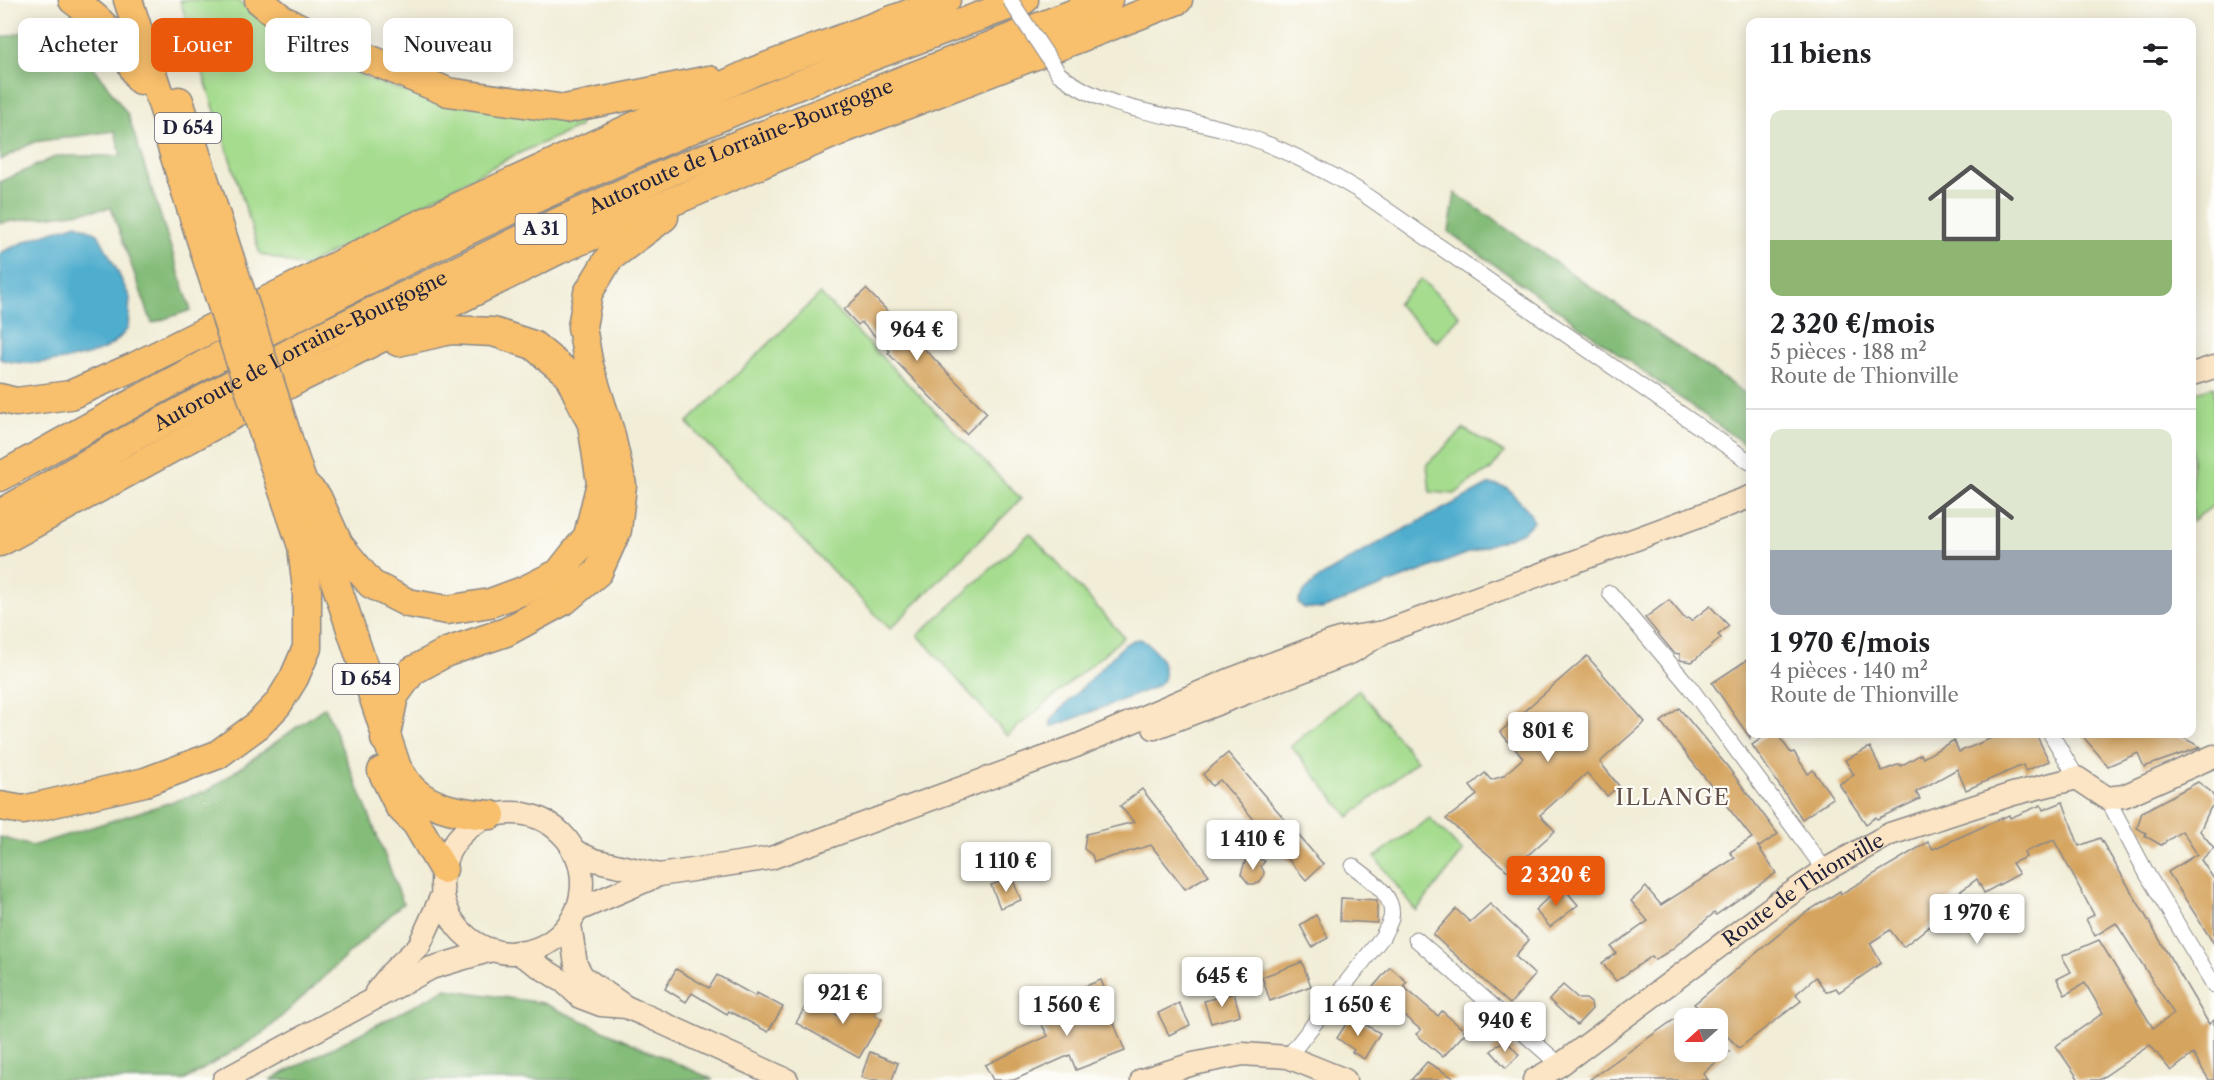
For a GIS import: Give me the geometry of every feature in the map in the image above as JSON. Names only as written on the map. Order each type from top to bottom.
[{"type":"highway","points":[[73,0],[99,19],[123,48],[143,86],[159,128],[171,144]]},
{"type":"highway","name":"D 654","points":[[128,0],[170,128],[171,144],[220,262]]},
{"type":"highway","name":"D 654","points":[[146,0],[220,262],[279,445],[302,546],[308,555],[384,780],[399,806],[416,823],[443,881]]},
{"type":"highway","points":[[259,0],[283,20],[448,92],[565,109],[755,71]]},
{"type":"highway","points":[[0,398],[16,402],[70,395],[134,367],[410,228],[755,71],[946,0]]},
{"type":"highway","name":"Autoroute de Lorraine-Bourgogne","points":[[0,477],[111,414],[286,321],[531,201],[804,82],[1024,0]]},
{"type":"highway","name":"Autoroute de Lorraine-Bourgogne","points":[[0,514],[128,440],[318,338],[545,228],[674,170],[1108,0]]},
{"type":"highway","points":[[0,542],[309,374],[558,250],[846,128],[1178,0]]},
{"type":"highway","points":[[386,739],[394,696],[412,672],[447,652],[506,632],[565,600],[598,572],[617,530],[622,485],[610,432],[589,366],[582,327],[588,293],[609,258],[667,215],[846,128]]},
{"type":"highway","points":[[303,483],[317,497],[339,545],[371,584],[408,603],[447,610],[490,603],[525,590],[559,573],[588,536],[601,483],[592,424],[568,374],[533,345],[493,332],[451,330],[400,342],[309,374]]},
{"type":"highway","name":"D 654","points":[[279,445],[303,483],[397,768],[412,790],[428,801],[462,813],[491,815]]},
{"type":"highway","points":[[0,554],[81,497]]},
{"type":"highway","points":[[0,806],[22,810],[145,782],[217,755],[258,725],[278,704],[294,678],[307,648],[307,590],[302,546]]},
{"type":"main road","points":[[2196,373],[2214,367]]},
{"type":"main road","points":[[443,881],[451,916],[461,932],[480,946],[492,950],[516,952],[528,950],[547,943],[574,917],[659,875],[771,858],[1077,746],[1229,680],[1339,639],[1384,632],[1746,497]]},
{"type":"main road","points":[[1077,746],[1139,733],[1352,652],[1384,632]]},
{"type":"main road","points":[[1217,704],[1229,693],[1229,680]]},
{"type":"main road","points":[[2077,778],[2107,798],[2124,796],[2209,763]]},
{"type":"main road","name":"Route de Thionville","points":[[1534,1080],[1560,1065],[1779,901],[1825,870],[1890,834],[2013,794],[2077,778]]},
{"type":"main road","points":[[369,1000],[391,973],[418,946],[443,881],[455,841],[470,826],[491,815],[507,812],[530,815],[550,823],[566,838],[580,865],[581,889],[574,917],[576,965],[583,977],[626,1007],[787,1080]]},
{"type":"main road","points":[[572,850],[594,860],[659,875]]},
{"type":"main road","points":[[224,1080],[431,968],[492,950]]},
{"type":"main road","points":[[516,952],[564,982],[580,997],[601,1005],[626,1007]]},
{"type":"main road","points":[[1142,1080],[1193,1064],[1243,1054],[1288,1057],[1345,1080]]},
{"type":"street","points":[[1010,0],[1059,74],[1069,82],[1097,96],[1142,110],[1237,132],[1304,159],[1358,190],[1746,459]]},
{"type":"street","points":[[1610,593],[1689,686],[1825,870]]},
{"type":"street","points":[[2054,738],[2077,778]]},
{"type":"street","points":[[2107,798],[2147,874],[2214,985]]},
{"type":"street","points":[[1288,1057],[1383,936],[1392,917],[1389,901],[1381,890],[1353,866]]},
{"type":"street","points":[[1416,939],[1560,1065]]},
{"type":"green space","points":[[180,0],[237,0],[265,20],[265,72],[354,72],[371,80],[428,99],[579,118],[579,127],[513,156],[304,267],[260,254],[203,72],[253,72],[253,18],[186,18]]},
{"type":"green space","points":[[18,33],[18,72],[97,72],[128,115],[191,310],[152,323],[111,208],[0,223],[0,182],[57,156],[121,156],[115,131],[34,142],[0,160],[0,38]]},
{"type":"green space","points":[[1455,193],[1746,394],[1746,445],[1449,232]]},
{"type":"green space","points":[[1421,279],[1460,316],[1437,342],[1397,304]]},
{"type":"green space","points":[[820,294],[1021,499],[890,629],[687,423]]},
{"type":"green space","points":[[2214,387],[2214,505],[2196,518],[2196,392]]},
{"type":"green space","points":[[1464,429],[1504,453],[1491,470],[1475,478],[1455,494],[1430,492],[1427,464]]},
{"type":"green space","points":[[1030,533],[1124,637],[1007,736],[918,635]]},
{"type":"green space","points":[[1359,690],[1417,761],[1349,817],[1291,746]]},
{"type":"green space","points":[[325,707],[403,903],[264,1033],[185,1080],[0,1080],[0,837],[32,846],[209,790]]},
{"type":"green space","points":[[1430,818],[1463,852],[1416,911],[1375,857]]},
{"type":"green space","points":[[446,989],[543,1003],[714,1080],[270,1080]]},
{"type":"water","points":[[77,224],[98,234],[115,266],[130,298],[128,328],[114,343],[88,355],[57,361],[25,363],[0,359],[0,253],[33,238]]},
{"type":"water","points":[[1490,484],[1507,488],[1528,510],[1534,522],[1521,533],[1322,609],[1304,608],[1298,603],[1303,592],[1319,578],[1371,547]]},
{"type":"water","points":[[1141,639],[1152,647],[1162,661],[1164,680],[1153,688],[1051,726],[1051,721],[1057,713],[1124,645]]},
{"type":"building","points":[[866,289],[987,413],[966,434],[888,353],[890,351],[861,322],[858,325],[844,310]]},
{"type":"building","points":[[1669,600],[1685,619],[1688,618],[1691,621],[1710,606],[1729,626],[1718,635],[1721,638],[1692,662],[1680,660],[1680,654],[1674,653],[1645,618]]},
{"type":"building","points":[[1587,656],[1645,722],[1600,762],[1619,786],[1607,796],[1587,773],[1540,815],[1555,831],[1509,872],[1446,819],[1477,795],[1470,786],[1485,773],[1491,780],[1503,776],[1523,758],[1500,732]]},
{"type":"building","points":[[1746,661],[1746,732],[1712,683]]},
{"type":"building","points":[[1679,708],[1727,766],[1778,834],[1759,847],[1757,845],[1776,873],[1716,915],[1714,913],[1671,950],[1655,960],[1652,956],[1616,981],[1602,963],[1616,953],[1611,947],[1648,921],[1631,901],[1646,887],[1661,905],[1735,858],[1730,852],[1752,838],[1661,722]]},
{"type":"building","points":[[1762,738],[1780,738],[1791,753],[1794,752],[1808,774],[1813,770],[1833,798],[1802,819],[1752,745]]},
{"type":"building","points":[[1992,738],[2038,738],[2049,761],[2025,771],[2023,765],[1966,790],[1957,769],[1916,792],[1920,799],[1877,819],[1876,817],[1866,824],[1839,784],[1854,775],[1845,760],[1870,747],[1882,771],[1900,764],[1901,766],[1921,754],[1923,758],[1954,740],[1959,752]]},
{"type":"building","points":[[2084,738],[2184,738],[2201,747],[2144,767],[2138,753],[2108,766]]},
{"type":"building","points":[[1228,753],[1323,864],[1306,880],[1220,780],[1212,786],[1203,774]]},
{"type":"building","points":[[2198,782],[2214,797],[2214,804],[2200,831],[2214,848],[2201,860],[2214,879],[2214,944],[2168,872],[2197,854],[2182,831],[2161,845],[2145,836],[2146,833],[2137,828],[2142,812]]},
{"type":"building","points":[[1142,789],[1209,875],[1185,889],[1151,845],[1094,862],[1092,855],[1084,849],[1086,834],[1134,822],[1120,806]]},
{"type":"building","points":[[2063,802],[2079,846],[2100,838],[2209,1024],[2214,1020],[2214,1080],[2209,1080],[2193,1054],[2171,1071],[2150,1045],[2099,1080],[2079,1080],[2056,1046],[2103,1013],[2085,983],[2065,995],[2057,979],[2071,972],[2062,956],[2099,940],[2153,1028],[2174,1014],[2116,923],[2095,936],[2086,919],[2094,915],[2054,840],[2024,852],[2026,857],[2012,863],[2019,874],[1984,893],[1977,879],[1941,906],[1944,910],[1935,917],[1937,920],[1903,947],[1890,930],[1870,943],[1881,963],[1839,992],[1836,988],[1826,992],[1816,977],[1796,994],[1801,1001],[1739,1048],[1728,1037],[1728,1008],[1698,1008],[1694,1004],[1805,913],[1928,842],[1933,849],[2009,815],[2010,818],[2041,805],[2043,810]]},
{"type":"building","points":[[1254,857],[1265,861],[1261,866],[1264,872],[1259,883],[1249,884],[1241,874],[1246,859]]},
{"type":"building","points":[[1012,878],[1021,900],[1000,908],[991,885]]},
{"type":"building","points":[[1563,887],[1578,905],[1550,927],[1535,910]]},
{"type":"building","points":[[1341,898],[1377,900],[1377,923],[1340,921]]},
{"type":"building","points":[[1490,904],[1529,940],[1515,956],[1535,975],[1510,1004],[1433,935],[1456,909],[1470,922]]},
{"type":"building","points":[[1316,915],[1328,938],[1312,947],[1300,925]]},
{"type":"building","points":[[1302,962],[1311,986],[1270,1001],[1262,977]]},
{"type":"building","points":[[1390,967],[1407,982],[1403,986],[1438,1016],[1442,1011],[1466,1032],[1443,1057],[1416,1034],[1421,1030],[1389,1003],[1385,1007],[1368,993]]},
{"type":"building","points":[[676,969],[709,988],[717,975],[755,996],[757,993],[783,1007],[768,1032],[729,1011],[727,1014],[692,993],[686,1002],[665,989]]},
{"type":"building","points":[[1101,980],[1110,1004],[1107,1006],[1125,1051],[1076,1070],[1070,1055],[1014,1080],[993,1080],[985,1065],[1048,1036],[1037,1016],[1077,998],[1073,991]]},
{"type":"building","points":[[1563,985],[1579,999],[1586,999],[1591,1003],[1592,1009],[1577,1025],[1549,1000]]},
{"type":"building","points":[[1234,993],[1240,1015],[1211,1023],[1204,1001]]},
{"type":"building","points":[[858,997],[878,1008],[874,1015],[882,1019],[859,1058],[796,1023],[809,1000],[842,1018]]},
{"type":"building","points":[[1179,1003],[1190,1025],[1169,1035],[1158,1013]]},
{"type":"building","points":[[1351,1016],[1380,1033],[1364,1059],[1352,1052],[1354,1050],[1337,1038]]},
{"type":"building","points":[[1674,1020],[1674,1062],[1717,1062],[1703,1073],[1708,1080],[1589,1080]]},
{"type":"building","points":[[1505,1039],[1519,1055],[1506,1068],[1491,1051]]},
{"type":"building","points":[[870,1052],[898,1063],[892,1080],[871,1080],[861,1077]]},
{"type":"building","points":[[1427,1062],[1457,1080],[1411,1080]]},
{"type":"district","name":"ILLANGE","points":[[1673,797]]}]
